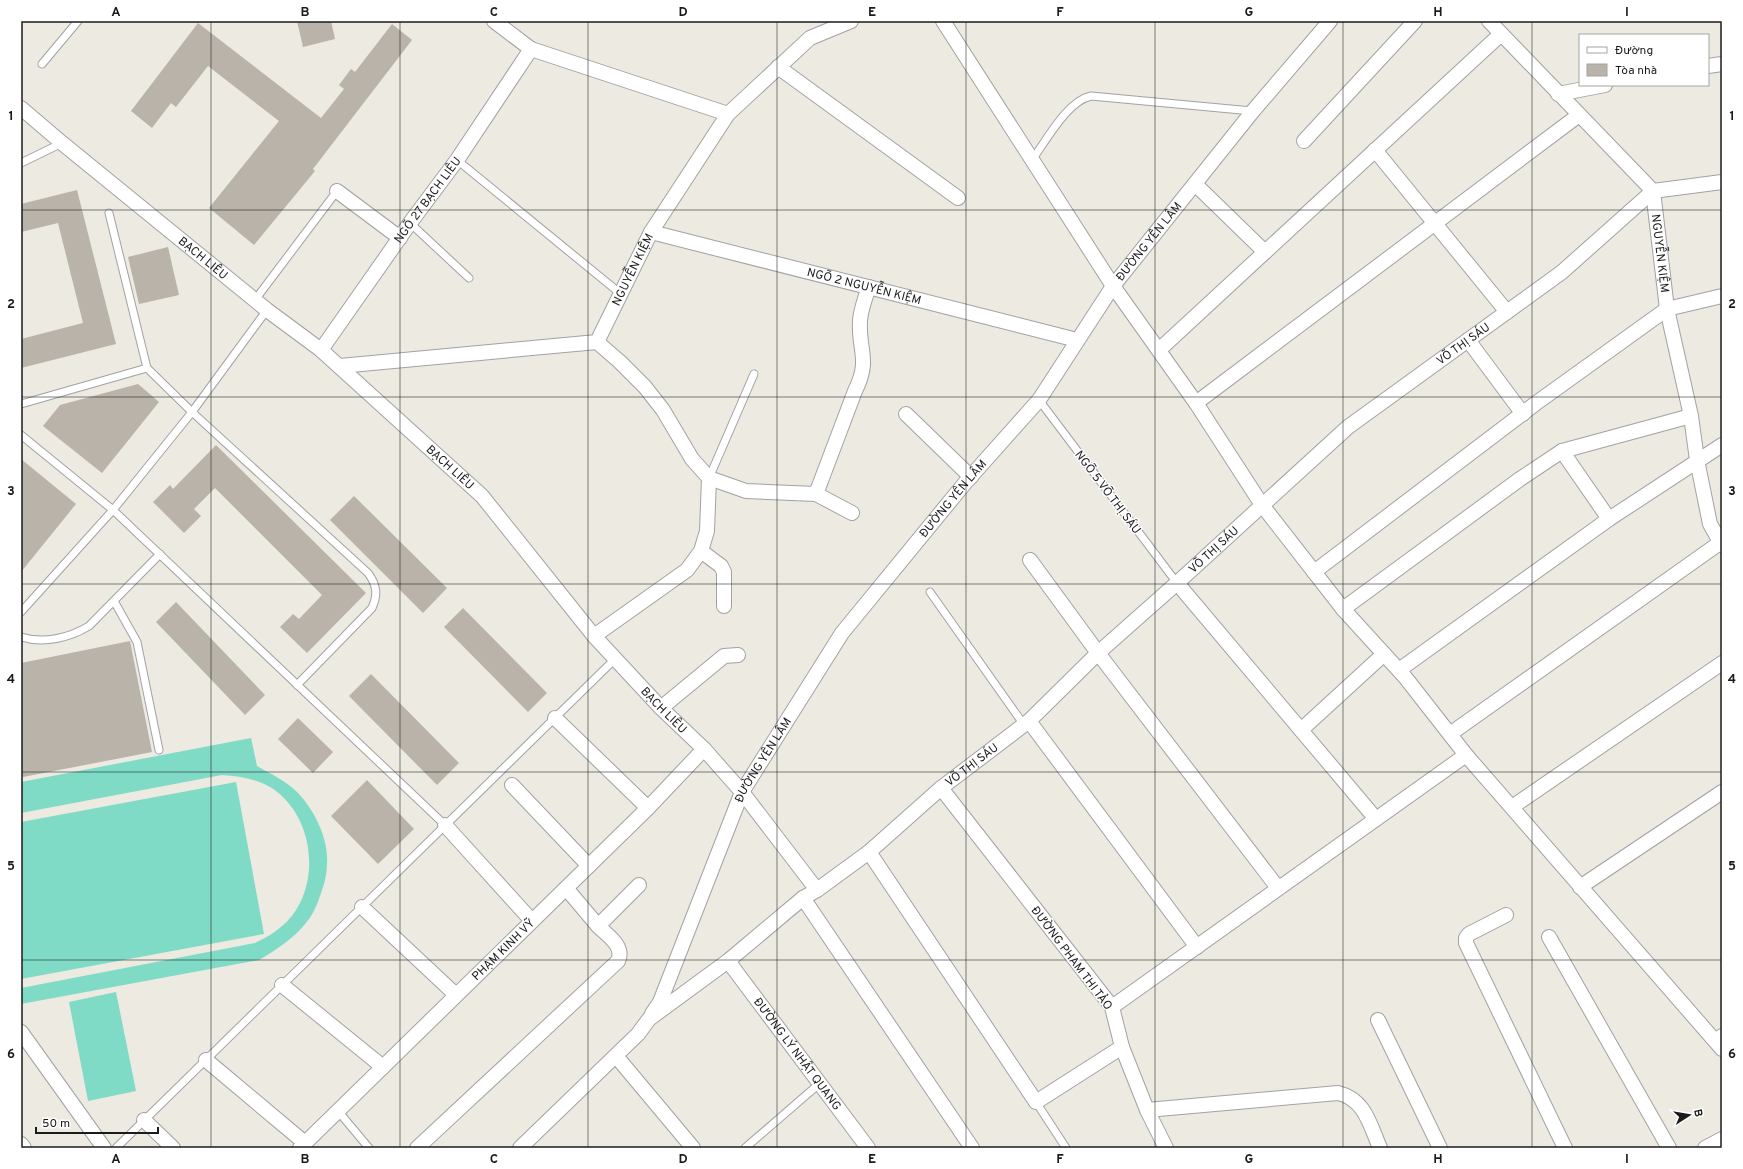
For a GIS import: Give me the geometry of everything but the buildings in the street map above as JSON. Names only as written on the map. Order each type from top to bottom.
[{"type":"street","points":[[494,21],[531,50],[728,114]]},
{"type":"street","name":"NGUYỄN KIỆM","points":[[597,342],[651,232],[728,114],[810,38],[851,21]]},
{"type":"street","points":[[943,21],[1113,286],[1196,403],[1262,505],[1343,609],[1399,670],[1466,755],[1512,806],[1580,886],[1717,1035],[1722,1049]]},
{"type":"street","name":"ĐƯỜNG YÊN LÂM","points":[[649,1020],[660,1002],[742,792],[842,632],[971,477],[1038,400],[1113,286],[1253,111],[1330,21]]},
{"type":"street","points":[[1304,141],[1416,21]]},
{"type":"street","points":[[1489,21],[1653,192],[1722,182]]},
{"type":"street","points":[[1159,350],[1501,34]]},
{"type":"street","name":"NGÕ 27 BẠCH LIÊU","points":[[322,350],[410,223],[457,160],[531,50]]},
{"type":"street","points":[[1709,66],[1722,64]]},
{"type":"street","points":[[778,67],[958,198]]},
{"type":"street","points":[[1558,94],[1600,86]]},
{"type":"street","name":"BẠCH LIÊU","points":[[21,108],[255,300],[322,350],[482,496],[594,636],[661,708],[704,749],[742,792],[817,890]]},
{"type":"street","points":[[1196,403],[1579,115]]},
{"type":"street","points":[[1375,150],[1507,312]]},
{"type":"street","points":[[1195,184],[1265,252]]},
{"type":"street","points":[[337,190],[400,238]]},
{"type":"street","name":"NGUYỄN KIỆM","points":[[1653,192],[1666,309],[1691,416],[1696,460],[1710,524],[1721,544]]},
{"type":"street","name":"VÕ THỊ SÁU","points":[[649,1020],[728,961],[803,898],[817,890],[869,852],[941,788],[1026,723],[1098,653],[1177,584],[1348,427],[1562,272],[1653,192]]},
{"type":"street","name":"NGÕ 2 NGUYỄN KIỆM","points":[[651,232],[1077,340]]},
{"type":"street","points":[[816,494],[855,391],[862,378],[864,357],[860,320],[862,308],[869,287]]},
{"type":"street","points":[[1314,572],[1523,414],[1666,309],[1722,296]]},
{"type":"street","points":[[1468,340],[1523,414]]},
{"type":"street","points":[[340,366],[597,342],[645,387],[663,410],[692,459],[709,478],[746,491],[816,494],[852,513]]},
{"type":"street","points":[[906,414],[971,477]]},
{"type":"street","points":[[1343,609],[1520,479],[1562,451],[1691,416]]},
{"type":"street","points":[[1399,670],[1609,519],[1696,460],[1722,445]]},
{"type":"street","points":[[1562,451],[1609,519]]},
{"type":"street","points":[[594,636],[687,570],[701,551],[707,531],[709,478]]},
{"type":"street","points":[[1450,734],[1721,544]]},
{"type":"street","points":[[701,551],[721,566],[724,572],[724,606]]},
{"type":"street","points":[[1030,560],[1098,653],[1278,888]]},
{"type":"street","points":[[1177,584],[1376,819]]},
{"type":"street","points":[[1301,730],[1384,654]]},
{"type":"street","points":[[661,708],[724,656],[738,655]]},
{"type":"street","points":[[1512,806],[1722,663]]},
{"type":"street","points":[[555,718],[648,808]]},
{"type":"street","points":[[1026,723],[1197,947]]},
{"type":"street","name":"PHẠM KINH VỸ","points":[[302,1146],[648,808],[704,749]]},
{"type":"street","points":[[1112,1007],[1466,755]]},
{"type":"street","points":[[512,785],[589,866]]},
{"type":"street","name":"ĐƯỜNG PHAM THI TẢO","points":[[941,788],[1112,1007],[1122,1047],[1147,1110],[1166,1148]]},
{"type":"street","points":[[1580,886],[1722,792]]},
{"type":"street","points":[[445,825],[532,921]]},
{"type":"street","points":[[869,852],[1036,1102],[1122,1047]]},
{"type":"street","points":[[598,926],[639,885]]},
{"type":"street","points":[[417,1148],[618,961],[620,954],[619,947],[598,926],[566,888]]},
{"type":"street","points":[[803,898],[972,1148]]},
{"type":"street","points":[[362,906],[456,996]]},
{"type":"street","points":[[1506,915],[1469,934],[1466,938],[1466,943],[1565,1148]]},
{"type":"street","points":[[1549,936],[1669,1148]]},
{"type":"street","name":"ĐƯỜNG LÝ NHẬT QUANG","points":[[728,961],[868,1148]]},
{"type":"street","points":[[282,985],[383,1067]]},
{"type":"street","points":[[520,1148],[616,1056],[638,1034],[649,1020]]},
{"type":"street","points":[[1378,1020],[1440,1148]]},
{"type":"street","points":[[21,1032],[104,1148]]},
{"type":"street","points":[[616,1056],[693,1148]]},
{"type":"street","points":[[206,1060],[302,1146]]},
{"type":"street","points":[[1147,1110],[1338,1093],[1347,1095],[1358,1103],[1380,1148]]},
{"type":"street","points":[[144,1120],[173,1148]]},
{"type":"street","points":[[1706,1148],[1722,1139]]},
{"type":"street","points":[[21,1144],[24,1148]]},
{"type":"lane","points":[[42,64],[78,21]]},
{"type":"lane","points":[[1032,161],[1071,107],[1084,97],[1091,96],[1253,111]]},
{"type":"lane","points":[[21,163],[62,143]]},
{"type":"lane","points":[[457,160],[621,294]]},
{"type":"lane","points":[[255,300],[337,190]]},
{"type":"lane","points":[[109,213],[147,368],[192,412],[374,580],[376,591],[375,601],[372,608],[298,685]]},
{"type":"lane","points":[[410,223],[469,278]]},
{"type":"lane","points":[[21,612],[113,510],[192,412],[268,310]]},
{"type":"lane","points":[[21,404],[147,368]]},
{"type":"lane","points":[[709,478],[754,374]]},
{"type":"lane","name":"NGÕ 5 VÕ THỊ SÁU","points":[[1038,400],[1177,584]]},
{"type":"lane","points":[[21,435],[113,510],[445,825]]},
{"type":"lane","points":[[21,637],[30,640],[48,640],[63,638],[78,633],[89,626],[160,554]]},
{"type":"lane","points":[[930,592],[1026,723]]},
{"type":"lane","points":[[114,601],[137,642],[159,750]]},
{"type":"lane","points":[[116,1148],[616,658]]},
{"type":"lane","points":[[745,1148],[819,1084]]},
{"type":"lane","points":[[1036,1102],[1066,1148]]},
{"type":"lane","points":[[338,1111],[368,1148]]},
{"type":"shaded area","points":[[251,738],[257,766],[283,781],[297,792],[309,807],[319,825],[326,845],[326,877],[317,905],[306,923],[284,944],[259,960],[21,1004],[21,988],[255,943],[269,936],[287,922],[300,903],[306,888],[309,872],[307,840],[302,825],[284,798],[272,788],[260,782],[241,777],[222,775],[21,813],[21,782]]},
{"type":"shaded area","points":[[236,782],[264,934],[21,979],[21,822]]},
{"type":"shaded area","points":[[116,992],[136,1091],[88,1101],[69,1002]]}]
